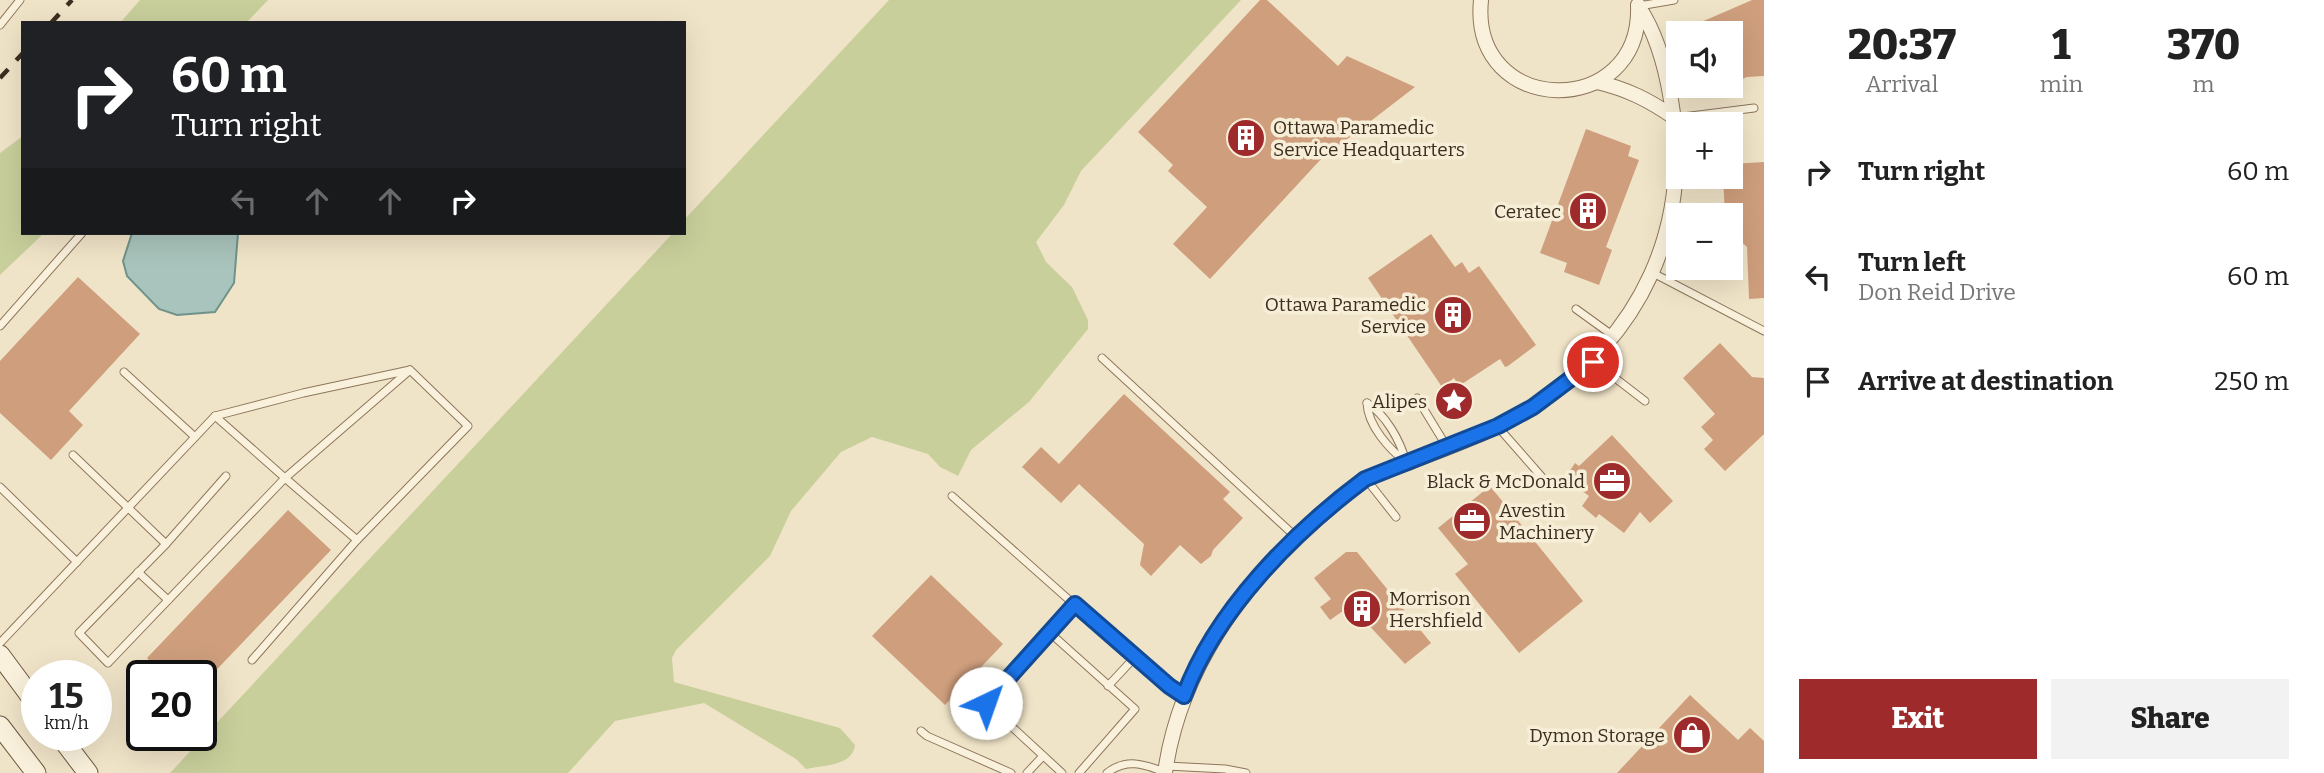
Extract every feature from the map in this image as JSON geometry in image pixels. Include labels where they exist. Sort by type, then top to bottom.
[{"type":"main road","points":[[0,655],[21,683]]},
{"type":"main road","points":[[0,726],[36,773]]},
{"type":"main road","points":[[71,751],[88,773]]},
{"type":"street","points":[[1481,0],[1479,15],[1483,36],[1494,58],[1511,76],[1534,88],[1560,92],[1597,82],[1617,67],[1631,46],[1638,22],[1637,3]]},
{"type":"street","points":[[1637,3],[1656,46],[1669,85],[1674,112]]},
{"type":"street","points":[[1597,82],[1620,87],[1646,98],[1666,112]]},
{"type":"street","points":[[1165,770],[1175,720],[1214,636],[1269,566],[1296,537],[1365,479],[1498,426],[1533,407],[1593,362],[1631,312],[1653,273],[1667,239],[1675,189]]},
{"type":"lane","points":[[0,25],[20,0]]},
{"type":"lane","points":[[1637,3],[1674,0]]},
{"type":"lane","points":[[1722,112],[1754,108]]},
{"type":"lane","points":[[0,326],[80,235]]},
{"type":"lane","points":[[1653,273],[1764,331]]},
{"type":"lane","points":[[1576,309],[1613,335]]},
{"type":"lane","points":[[1102,358],[1296,537]]},
{"type":"lane","points":[[1593,362],[1645,401]]},
{"type":"lane","points":[[0,643],[215,416],[303,393],[410,370]]},
{"type":"lane","points":[[226,476],[166,544],[79,633],[108,663],[285,478],[410,370]]},
{"type":"lane","points":[[251,660],[357,540],[468,426],[410,370]]},
{"type":"lane","points":[[124,372],[195,438]]},
{"type":"lane","points":[[1417,398],[1447,447]]},
{"type":"lane","points":[[1367,403],[1378,410],[1403,448],[1407,463],[1393,452],[1368,416],[1367,403]]},
{"type":"lane","points":[[215,416],[357,540]]},
{"type":"lane","points":[[1498,426],[1548,484]]},
{"type":"lane","points":[[73,455],[127,510],[166,544]]},
{"type":"lane","points":[[1365,479],[1396,517]]},
{"type":"lane","points":[[0,487],[77,562]]},
{"type":"lane","points":[[952,496],[1135,657],[1184,696]]},
{"type":"lane","points":[[138,572],[168,600]]},
{"type":"lane","points":[[1062,773],[986,703],[1075,604]]},
{"type":"lane","points":[[1049,632],[1135,709],[1079,773]]},
{"type":"lane","points":[[1108,686],[1135,657]]},
{"type":"lane","points":[[921,731],[1011,773]]},
{"type":"lane","points":[[1027,773],[1042,757]]},
{"type":"lane","points":[[1107,773],[1115,766],[1132,762],[1165,770],[1226,769],[1246,773]]},
{"type":"green space","points":[[140,0],[268,0],[248,21],[122,21]]},
{"type":"green space","points":[[889,0],[1241,0],[1081,171],[1064,205],[1036,242],[1046,262],[1072,287],[1088,320],[1088,329],[1029,402],[971,450],[958,476],[940,467],[928,454],[872,437],[841,452],[791,511],[770,556],[676,650],[672,658],[674,682],[840,728],[855,745],[849,757],[836,763],[806,769],[796,759],[704,703],[615,721],[568,773],[170,773],[190,751],[217,751],[217,723],[671,235],[686,235],[686,218]]},
{"type":"green space","points":[[21,137],[21,235],[42,235],[0,275],[0,153]]},
{"type":"water","points":[[131,235],[238,235],[234,283],[215,312],[177,315],[159,309],[127,276],[123,261]]},
{"type":"building","name":"Ottawa Paramedic Service Headquarters","points":[[1260,0],[1267,0],[1338,66],[1347,56],[1415,87],[1337,147],[1334,145],[1210,279],[1173,244],[1207,207],[1168,171],[1173,165],[1138,132]]},
{"type":"building","points":[[1752,0],[1764,0],[1764,76],[1743,79],[1743,21],[1704,21]]},
{"type":"building","name":"Ceratec","points":[[1586,129],[1631,146],[1628,156],[1639,160],[1606,247],[1612,250],[1599,285],[1564,272],[1567,263],[1540,253]]},
{"type":"building","points":[[1764,162],[1764,298],[1749,299],[1747,247],[1743,243],[1743,203],[1724,203],[1724,189],[1743,189],[1743,163]]},
{"type":"building","name":"Ottawa Paramedic Service","points":[[1431,234],[1455,267],[1462,262],[1469,273],[1479,266],[1536,345],[1508,366],[1505,367],[1500,359],[1459,386],[1454,378],[1442,387],[1368,278]]},
{"type":"building","points":[[78,277],[140,334],[69,411],[83,425],[51,460],[0,413],[0,361]]},
{"type":"building","points":[[1720,343],[1752,377],[1764,378],[1764,434],[1725,471],[1704,449],[1713,440],[1701,427],[1715,414],[1683,378]]},
{"type":"building","points":[[1124,394],[1230,492],[1223,499],[1243,518],[1201,564],[1180,545],[1151,576],[1140,565],[1144,544],[1079,484],[1061,503],[1022,467],[1041,447],[1059,464]]},
{"type":"building","name":"Black & McDonald","points":[[1612,435],[1673,501],[1650,523],[1640,512],[1624,533],[1599,514],[1596,518],[1582,506],[1589,496],[1565,478],[1575,463],[1579,466]]},
{"type":"building","points":[[1490,486],[1583,601],[1519,653],[1455,574],[1468,564],[1438,528]]},
{"type":"building","points":[[288,510],[331,550],[217,669],[217,660],[147,658]]},
{"type":"building","name":"Morrison Hershfield","points":[[1346,552],[1357,552],[1431,643],[1405,664],[1362,618],[1354,625],[1343,611],[1330,620],[1320,607],[1331,599],[1314,578]]},
{"type":"building","points":[[931,575],[1003,644],[945,705],[872,636]]},
{"type":"building","name":"Dymon Storage","points":[[1690,695],[1738,740],[1750,728],[1764,741],[1764,773],[1617,773]]},
{"type":"railway","points":[[53,21],[72,0]]},
{"type":"railway","points":[[0,78],[21,55]]},
{"type":"place","name":"Ottawa Paramedic Service Headquarters","points":[[1246,138]]},
{"type":"place","name":"Ceratec","points":[[1588,211]]},
{"type":"place","name":"Ottawa Paramedic Service","points":[[1453,315]]},
{"type":"place","name":"Alipes","points":[[1454,401]]},
{"type":"place","name":"Black & McDonald","points":[[1612,481]]},
{"type":"place","name":"Avestin Machinery","points":[[1472,521]]},
{"type":"place","name":"Morrison Hershfield","points":[[1362,609]]},
{"type":"place","name":"Dymon Storage","points":[[1692,735]]},
{"type":"route","points":[[986,703],[1075,604],[1103,631],[1184,696],[1214,636],[1269,566],[1296,537],[1353,488],[1365,479],[1498,426],[1533,407],[1593,362]]}]
